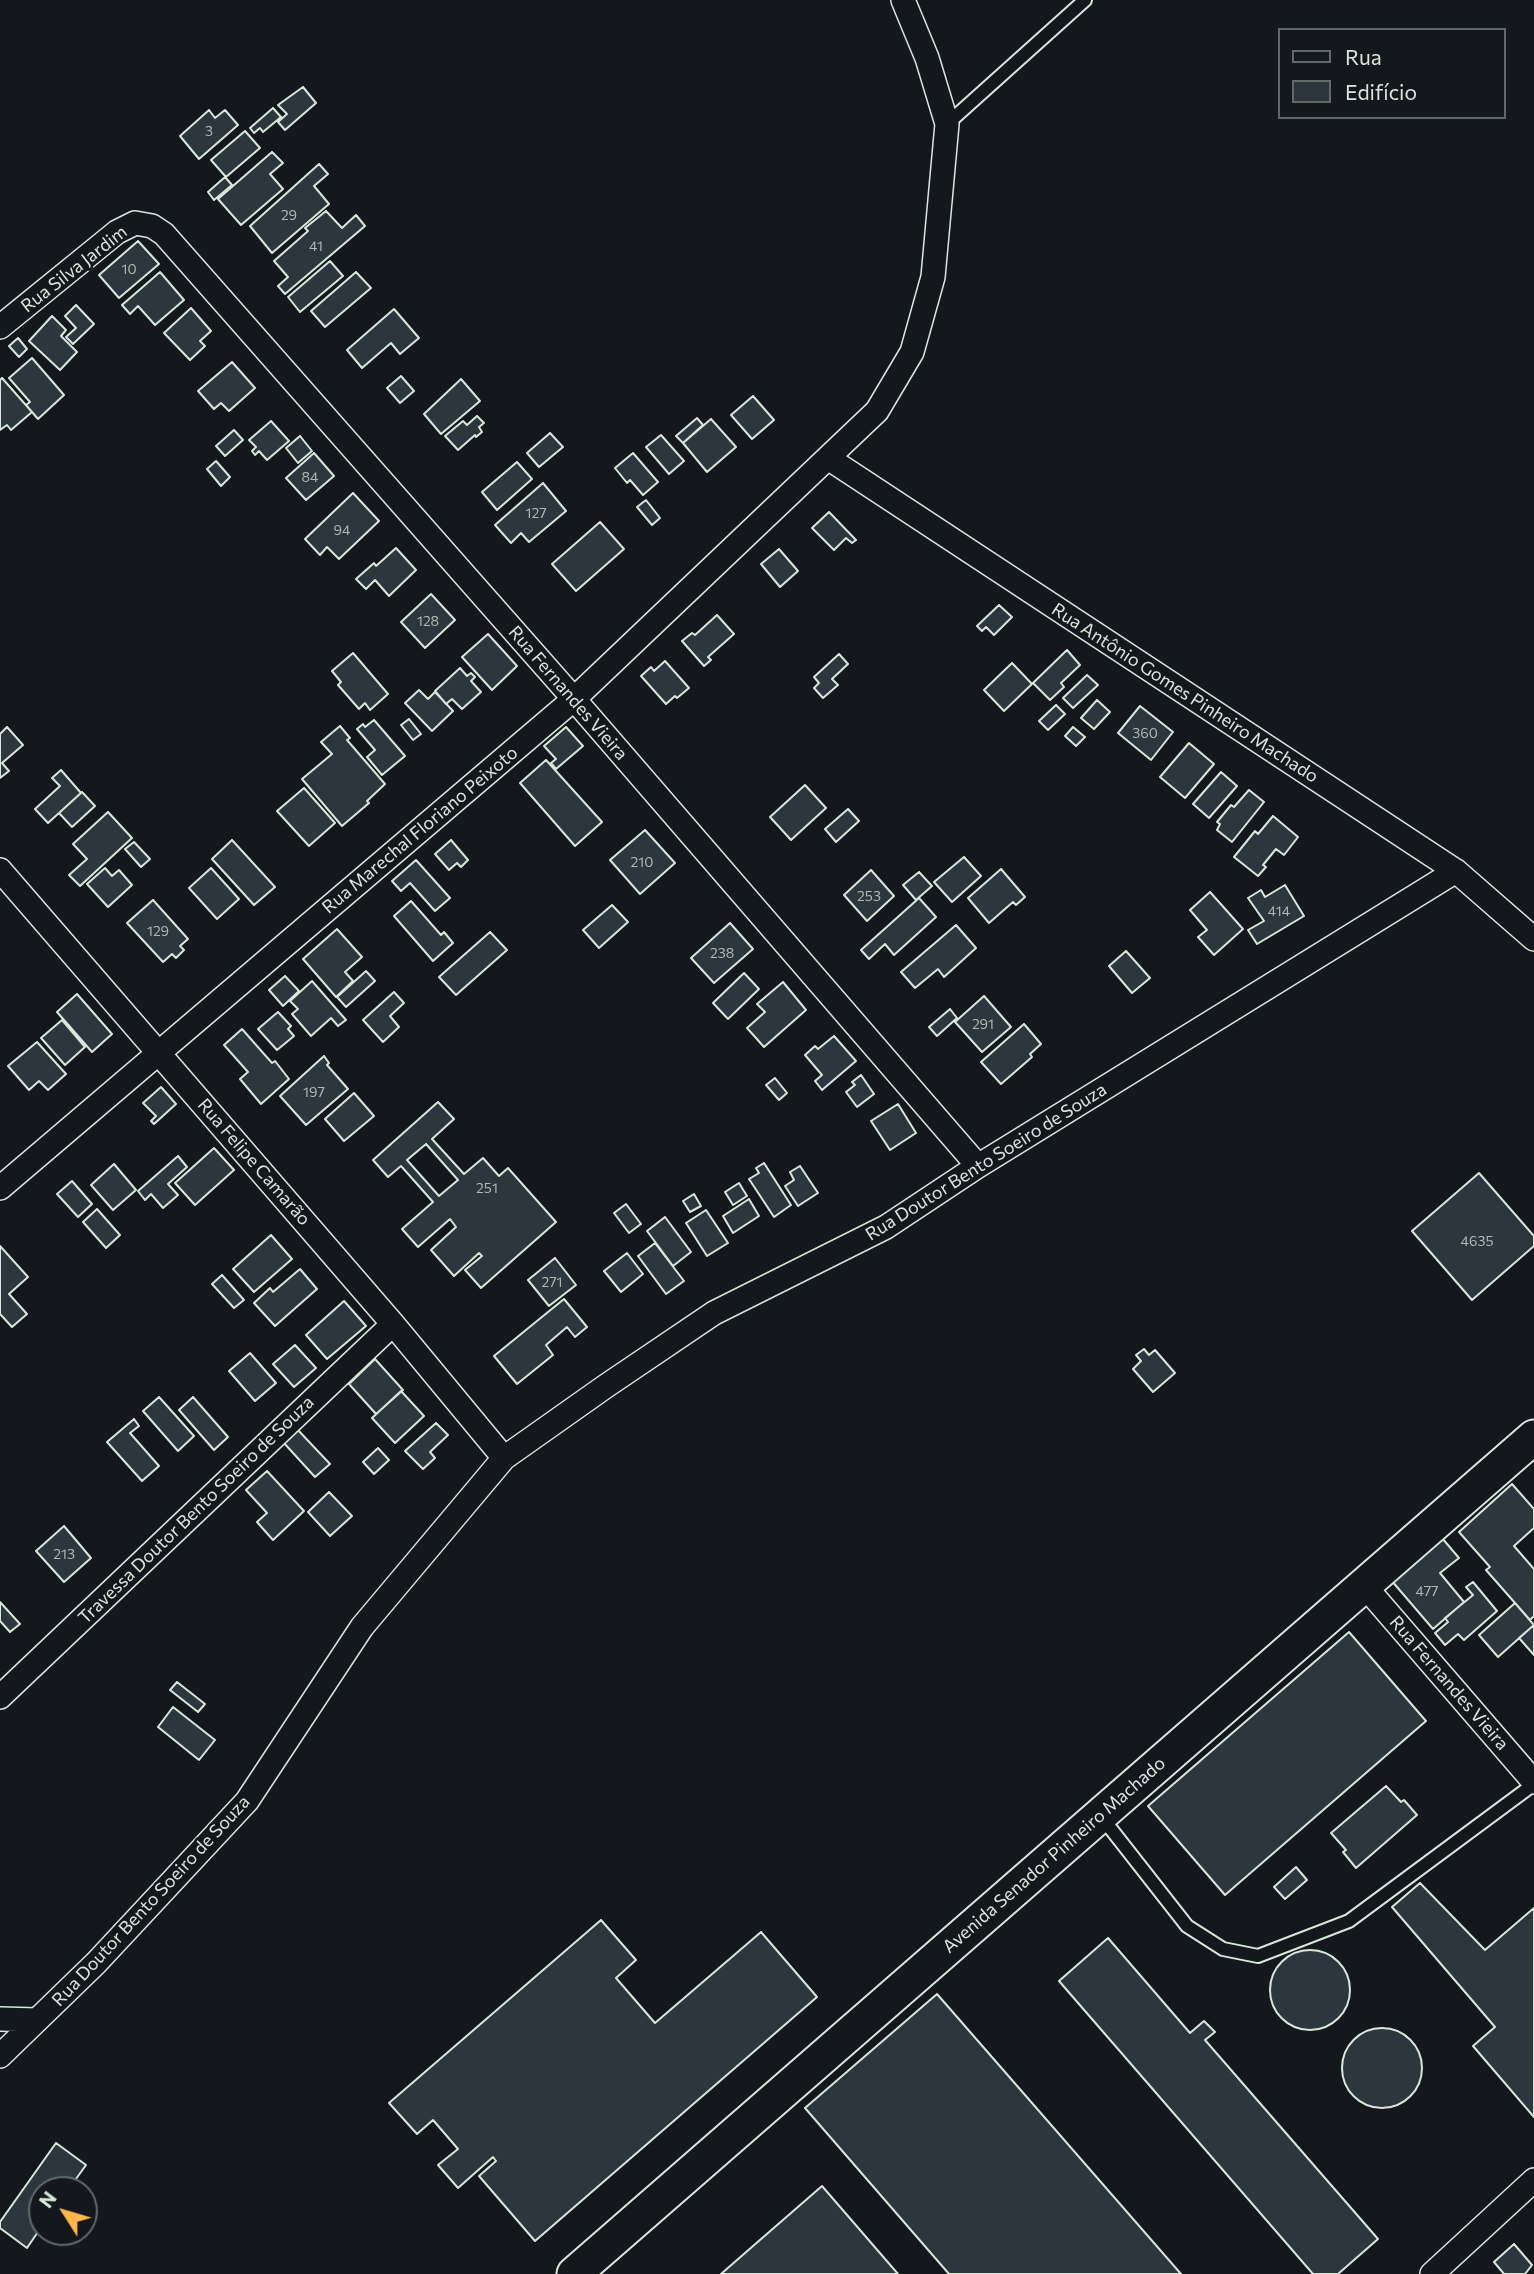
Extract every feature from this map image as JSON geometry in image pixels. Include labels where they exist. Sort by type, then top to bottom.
[{"type":"main road","name":"Avenida Senador Pinheiro Machado","points":[[574,2274],[1534,1437]]},
{"type":"street","points":[[903,0],[927,58],[947,124]]},
{"type":"street","name":"Rua Marechal Floriano Peixoto","points":[[0,1188],[574,699],[877,411],[912,352],[933,277],[947,124]]},
{"type":"street","name":"Rua Silva Jardim","points":[[0,327],[117,232],[135,223],[152,226]]},
{"type":"street","name":"Rua Fernandes Vieira","points":[[152,226],[164,234],[574,699],[978,1166]]},
{"type":"street","name":"Rua Antônio Gomes Pinheiro Machado","points":[[828,458],[1456,872],[1534,939]]},
{"type":"street","name":"Rua Felipe Camarão","points":[[0,870],[393,1324],[504,1458]]},
{"type":"street","name":"Rua Doutor Bento Soeiro de Souza","points":[[0,2056],[96,1964],[247,1801],[362,1627],[504,1458],[714,1313],[886,1227],[978,1166],[1456,872]]},
{"type":"street","name":"Travessa Doutor Bento Soeiro de Souza","points":[[0,1697],[393,1324]]},
{"type":"street","name":"Rua Fernandes Vieira","points":[[1363,1584],[1534,1783]]},
{"type":"street","points":[[0,2019],[37,2020]]},
{"type":"street","points":[[1432,2274],[1534,2180]]},
{"type":"lane","points":[[947,124],[1085,0]]},
{"type":"lane","points":[[1099,1815],[1187,1926],[1223,1950],[1258,1956],[1349,1921],[1534,1783]]},
{"type":"building","points":[[303,87],[316,103],[285,130],[278,122],[287,114],[278,105]]},
{"type":"building","points":[[273,108],[281,117],[263,132],[260,128],[254,133],[250,128]]},
{"type":"building","points":[[209,110],[215,118],[225,110],[238,125],[199,159],[180,136]]},
{"type":"building","points":[[245,131],[260,148],[226,177],[211,160]]},
{"type":"building","points":[[272,152],[283,163],[270,174],[283,189],[241,225],[218,199]]},
{"type":"building","points":[[319,164],[328,174],[314,186],[329,204],[272,253],[250,226]]},
{"type":"building","points":[[225,177],[232,185],[214,200],[208,192]]},
{"type":"building","points":[[326,211],[342,228],[356,215],[365,226],[285,294],[278,286],[288,277],[274,261],[308,231],[305,228]]},
{"type":"building","points":[[138,241],[159,264],[119,298],[99,275]]},
{"type":"building","points":[[330,261],[343,276],[300,312],[288,297]]},
{"type":"building","points":[[160,272],[184,300],[155,325],[138,306],[130,314],[122,305]]},
{"type":"building","points":[[356,272],[371,288],[325,327],[311,311]]},
{"type":"building","points":[[76,305],[94,324],[73,344],[66,337],[76,328],[65,316]]},
{"type":"building","points":[[191,308],[211,331],[200,341],[205,346],[190,360],[164,333]]},
{"type":"building","points":[[394,309],[419,338],[400,354],[391,343],[362,368],[347,350]]},
{"type":"building","points":[[52,316],[66,330],[61,336],[77,352],[60,370],[29,341]]},
{"type":"building","points":[[18,338],[27,349],[19,357],[9,346]]},
{"type":"building","points":[[32,358],[64,395],[38,419],[26,405],[30,402],[9,378]]},
{"type":"building","points":[[232,362],[255,388],[229,411],[221,403],[214,409],[198,391]]},
{"type":"building","points":[[401,376],[414,391],[400,403],[387,388]]},
{"type":"building","points":[[2,378],[32,412],[11,430],[7,425],[0,430]]},
{"type":"building","points":[[461,379],[480,401],[441,434],[424,414]]},
{"type":"building","points":[[753,396],[774,420],[752,439],[731,415]]},
{"type":"building","points":[[477,416],[484,423],[479,427],[482,432],[458,450],[445,436],[463,421],[467,425]]},
{"type":"building","points":[[697,418],[703,425],[683,443],[676,436]]},
{"type":"building","points":[[711,419],[736,447],[707,472],[683,443]]},
{"type":"building","points":[[271,421],[289,441],[267,460],[259,451],[255,455],[252,451],[256,447],[249,440]]},
{"type":"building","points":[[234,430],[243,440],[225,456],[216,446]]},
{"type":"building","points":[[550,433],[563,447],[539,467],[527,453]]},
{"type":"building","points":[[661,435],[684,461],[669,474],[646,447]]},
{"type":"building","points":[[300,436],[312,451],[298,463],[286,448]]},
{"type":"building","points":[[314,453],[334,476],[306,500],[286,478]]},
{"type":"building","points":[[633,453],[658,482],[643,495],[630,480],[627,483],[615,468]]},
{"type":"building","points":[[216,461],[230,477],[221,486],[207,469]]},
{"type":"building","points":[[517,462],[532,479],[497,510],[482,492]]},
{"type":"building","points":[[543,483],[566,511],[529,542],[521,533],[511,543],[495,525]]},
{"type":"building","points":[[353,493],[379,521],[339,559],[327,547],[320,555],[305,539]]},
{"type":"building","points":[[646,500],[660,518],[652,525],[637,507]]},
{"type":"building","points":[[829,512],[856,540],[852,543],[846,538],[834,550],[812,528]]},
{"type":"building","points":[[600,522],[624,549],[576,591],[552,564]]},
{"type":"building","points":[[396,548],[416,570],[389,596],[375,580],[366,589],[356,579]]},
{"type":"building","points":[[779,549],[798,571],[780,587],[761,564]]},
{"type":"building","points":[[431,594],[455,620],[425,648],[401,622]]},
{"type":"building","points":[[999,605],[1012,617],[994,635],[986,627],[982,631],[977,626]]},
{"type":"building","points":[[717,615],[734,634],[708,657],[711,660],[704,666],[682,641],[692,633],[695,635]]},
{"type":"building","points":[[488,634],[517,666],[492,690],[462,657]]},
{"type":"building","points":[[1067,650],[1080,665],[1061,683],[1064,687],[1050,700],[1033,683]]},
{"type":"building","points":[[353,653],[388,694],[370,710],[365,703],[359,709],[338,685],[341,682],[332,671]]},
{"type":"building","points":[[839,654],[848,664],[832,679],[838,685],[823,698],[814,688],[819,683],[814,677]]},
{"type":"building","points":[[665,661],[689,688],[666,704],[641,676],[651,667],[654,671]]},
{"type":"building","points":[[1012,663],[1032,684],[1004,711],[984,690]]},
{"type":"building","points":[[460,668],[467,676],[471,673],[475,677],[471,681],[481,692],[462,709],[452,699],[446,704],[435,691]]},
{"type":"building","points":[[1087,675],[1098,685],[1073,708],[1063,698]]},
{"type":"building","points":[[419,690],[428,699],[435,692],[453,711],[432,731],[405,703]]},
{"type":"building","points":[[1097,700],[1110,712],[1094,729],[1081,718]]},
{"type":"building","points":[[1056,705],[1065,714],[1048,730],[1039,721]]},
{"type":"building","points":[[1140,706],[1173,732],[1151,760],[1118,733]]},
{"type":"building","points":[[409,719],[421,734],[413,740],[401,725]]},
{"type":"building","points":[[374,720],[405,756],[382,775],[367,757],[375,750],[357,729]]},
{"type":"building","points":[[340,726],[350,738],[347,740],[385,784],[367,801],[369,803],[342,826],[302,779],[332,754],[321,742]]},
{"type":"building","points":[[7,727],[23,745],[2,763],[9,771],[0,778],[0,734]]},
{"type":"building","points":[[566,727],[583,746],[556,769],[551,763],[556,759],[544,746]]},
{"type":"building","points":[[1073,727],[1085,737],[1076,746],[1065,736]]},
{"type":"building","points":[[1189,743],[1214,764],[1185,798],[1160,777]]},
{"type":"building","points":[[546,760],[602,822],[575,846],[520,783]]},
{"type":"building","points":[[61,770],[81,793],[48,823],[35,809],[60,786],[52,778]]},
{"type":"building","points":[[1221,772],[1237,786],[1209,818],[1193,804]]},
{"type":"building","points":[[805,785],[826,808],[791,840],[770,817]]},
{"type":"building","points":[[304,788],[335,823],[309,846],[277,811]]},
{"type":"building","points":[[1249,790],[1264,802],[1232,842],[1217,830],[1220,824],[1217,822],[1231,805],[1234,807]]},
{"type":"building","points":[[82,792],[95,806],[72,827],[59,813]]},
{"type":"building","points":[[848,809],[859,821],[836,842],[825,829]]},
{"type":"building","points":[[108,812],[132,838],[80,886],[69,875],[87,859],[73,844]]},
{"type":"building","points":[[1273,816],[1298,837],[1284,855],[1276,849],[1258,876],[1234,857],[1255,831],[1258,834]]},
{"type":"building","points":[[645,830],[675,863],[640,894],[610,860]]},
{"type":"building","points":[[232,840],[275,887],[254,905],[212,859]]},
{"type":"building","points":[[451,840],[468,860],[461,867],[457,863],[449,870],[435,854]]},
{"type":"building","points":[[134,842],[150,859],[141,867],[125,849]]},
{"type":"building","points":[[964,857],[981,876],[952,902],[934,882]]},
{"type":"building","points":[[416,860],[450,898],[435,911],[410,883],[401,891],[392,881]]},
{"type":"building","points":[[105,868],[112,876],[119,870],[132,885],[108,907],[87,884]]},
{"type":"building","points":[[211,868],[239,899],[217,919],[189,888]]},
{"type":"building","points":[[1001,869],[1025,897],[1016,905],[1013,902],[989,923],[968,898]]},
{"type":"building","points":[[871,870],[894,896],[867,921],[844,895]]},
{"type":"building","points":[[919,872],[932,886],[916,900],[903,885]]},
{"type":"building","points":[[1285,885],[1304,916],[1257,944],[1248,930],[1264,921],[1248,898],[1261,890],[1265,897]]},
{"type":"building","points":[[1210,892],[1243,929],[1214,955],[1198,937],[1207,930],[1190,910]]},
{"type":"building","points":[[919,898],[936,917],[894,955],[885,944],[869,959],[861,950]]},
{"type":"building","points":[[153,900],[188,939],[180,946],[184,950],[176,958],[172,954],[163,962],[127,923]]},
{"type":"building","points":[[411,901],[441,935],[444,932],[453,943],[433,961],[394,916]]},
{"type":"building","points":[[612,905],[628,922],[599,948],[583,930]]},
{"type":"building","points":[[730,923],[753,949],[714,983],[691,958]]},
{"type":"building","points":[[956,925],[976,948],[944,977],[938,969],[915,988],[901,972]]},
{"type":"building","points":[[337,929],[362,957],[345,972],[353,981],[336,997],[303,959]]},
{"type":"building","points":[[490,932],[507,950],[456,995],[439,977]]},
{"type":"building","points":[[1126,951],[1150,978],[1132,993],[1109,966]]},
{"type":"building","points":[[366,971],[375,981],[346,1007],[337,997]]},
{"type":"building","points":[[744,973],[759,989],[728,1019],[713,1003]]},
{"type":"building","points":[[285,976],[299,991],[283,1006],[269,990]]},
{"type":"building","points":[[312,981],[346,1020],[338,1026],[331,1018],[311,1036],[292,1014],[298,1009],[290,1001]]},
{"type":"building","points":[[783,982],[806,1010],[764,1047],[747,1028],[765,1012],[757,1004]]},
{"type":"building","points":[[394,992],[404,1003],[390,1016],[399,1027],[383,1042],[363,1020]]},
{"type":"building","points":[[77,994],[112,1034],[92,1052],[57,1012]]},
{"type":"building","points":[[984,996],[1011,1027],[982,1052],[955,1022]]},
{"type":"building","points":[[950,1009],[957,1018],[937,1036],[929,1027]]},
{"type":"building","points":[[278,1012],[291,1026],[288,1029],[294,1036],[277,1050],[258,1029]]},
{"type":"building","points":[[62,1020],[85,1047],[65,1065],[41,1038]]},
{"type":"building","points":[[1024,1024],[1041,1044],[1030,1054],[1032,1057],[1001,1084],[981,1062]]},
{"type":"building","points":[[242,1029],[272,1063],[275,1061],[289,1079],[261,1104],[240,1079],[248,1072],[224,1045]]},
{"type":"building","points":[[834,1036],[856,1061],[822,1090],[815,1081],[822,1075],[805,1055],[815,1046],[818,1049]]},
{"type":"building","points":[[37,1042],[66,1074],[48,1090],[39,1081],[29,1090],[8,1066]]},
{"type":"building","points":[[324,1056],[329,1063],[327,1065],[348,1089],[306,1125],[280,1096]]},
{"type":"building","points":[[861,1075],[874,1094],[857,1107],[846,1092],[855,1085],[852,1082]]},
{"type":"building","points":[[775,1078],[787,1093],[779,1100],[766,1085]]},
{"type":"building","points":[[161,1087],[176,1104],[154,1124],[151,1121],[156,1116],[143,1103]]},
{"type":"building","points":[[354,1093],[374,1116],[344,1141],[325,1119]]},
{"type":"building","points":[[438,1102],[454,1119],[432,1139],[464,1174],[483,1158],[499,1176],[508,1168],[556,1222],[481,1288],[465,1270],[482,1256],[479,1253],[454,1276],[431,1250],[456,1227],[450,1219],[418,1247],[402,1229],[433,1202],[401,1166],[388,1177],[373,1160]],"holes":[[[426,1144],[458,1180],[439,1196],[407,1160]]]},
{"type":"building","points":[[898,1104],[916,1133],[890,1150],[871,1121]]},
{"type":"building","points":[[214,1148],[234,1170],[195,1205],[175,1183]]},
{"type":"building","points":[[178,1156],[187,1167],[168,1184],[178,1195],[163,1208],[151,1194],[145,1200],[138,1191]]},
{"type":"building","points":[[764,1163],[791,1205],[774,1217],[749,1179],[759,1173],[756,1168]]},
{"type":"building","points":[[114,1164],[136,1190],[113,1210],[91,1185]]},
{"type":"building","points":[[800,1166],[818,1193],[798,1206],[785,1186],[794,1180],[790,1172]]},
{"type":"building","points":[[1479,1173],[1534,1236],[1534,1246],[1472,1300],[1412,1231]]},
{"type":"building","points":[[72,1181],[92,1204],[78,1217],[57,1194]]},
{"type":"building","points":[[739,1183],[747,1196],[733,1205],[725,1192]]},
{"type":"building","points":[[694,1194],[701,1206],[690,1212],[683,1201]]},
{"type":"building","points":[[749,1199],[759,1216],[733,1233],[723,1216]]},
{"type":"building","points":[[626,1204],[641,1224],[629,1233],[614,1213]]},
{"type":"building","points":[[97,1209],[120,1235],[106,1248],[83,1222]]},
{"type":"building","points":[[706,1210],[728,1243],[707,1256],[686,1223]]},
{"type":"building","points":[[665,1217],[691,1252],[673,1266],[647,1231]]},
{"type":"building","points":[[271,1235],[292,1259],[254,1292],[233,1269]]},
{"type":"building","points":[[655,1243],[684,1281],[666,1294],[638,1256]]},
{"type":"building","points":[[0,1246],[28,1277],[9,1294],[27,1314],[12,1327],[0,1314]]},
{"type":"building","points":[[627,1253],[643,1274],[621,1292],[604,1271]]},
{"type":"building","points":[[555,1258],[576,1285],[549,1306],[528,1280]]},
{"type":"building","points":[[300,1269],[317,1289],[275,1326],[254,1303],[270,1288],[273,1292]]},
{"type":"building","points":[[222,1275],[244,1300],[234,1308],[212,1284]]},
{"type":"building","points":[[564,1299],[587,1327],[575,1337],[567,1327],[546,1345],[553,1355],[517,1384],[494,1356]]},
{"type":"building","points":[[344,1301],[366,1326],[327,1359],[306,1335]]},
{"type":"building","points":[[295,1345],[316,1368],[294,1387],[273,1364]]},
{"type":"building","points":[[1144,1349],[1149,1355],[1155,1350],[1175,1373],[1153,1392],[1133,1369],[1141,1361],[1136,1355]]},
{"type":"building","points":[[250,1353],[276,1383],[255,1401],[229,1371]]},
{"type":"building","points":[[375,1359],[403,1390],[376,1414],[349,1384]]},
{"type":"building","points":[[401,1391],[424,1416],[395,1443],[372,1418]]},
{"type":"building","points":[[159,1397],[194,1436],[178,1451],[143,1411]]},
{"type":"building","points":[[193,1397],[228,1437],[214,1450],[179,1410]]},
{"type":"building","points":[[134,1419],[139,1426],[130,1433],[159,1466],[142,1481],[107,1442]]},
{"type":"building","points":[[436,1423],[448,1435],[430,1452],[435,1458],[423,1469],[405,1451]]},
{"type":"building","points":[[297,1429],[330,1464],[315,1477],[283,1442]]},
{"type":"building","points":[[378,1448],[389,1460],[374,1474],[363,1462]]},
{"type":"building","points":[[267,1471],[304,1511],[273,1540],[257,1522],[267,1513],[246,1490]]},
{"type":"building","points":[[1512,1484],[1534,1509],[1534,1528],[1514,1546],[1534,1569],[1534,1616],[1530,1620],[1486,1570],[1490,1567],[1459,1532]]},
{"type":"building","points":[[329,1492],[352,1516],[330,1536],[308,1512]]},
{"type":"building","points":[[64,1526],[91,1558],[64,1582],[36,1551]]},
{"type":"building","points":[[1442,1538],[1459,1558],[1440,1573],[1464,1602],[1433,1629],[1391,1580]]},
{"type":"building","points":[[1473,1582],[1497,1611],[1464,1640],[1458,1634],[1445,1645],[1435,1633],[1448,1622],[1445,1618],[1473,1595],[1466,1587]]},
{"type":"building","points":[[0,1602],[20,1624],[10,1632],[0,1621]]},
{"type":"building","points":[[1515,1603],[1534,1625],[1498,1657],[1479,1635]]},
{"type":"building","points":[[1534,1625],[1534,1655],[1519,1638]]},
{"type":"building","points":[[1349,1632],[1426,1721],[1225,1895],[1148,1806]]},
{"type":"building","points":[[177,1682],[205,1704],[198,1712],[170,1690]]},
{"type":"building","points":[[173,1707],[215,1740],[199,1760],[158,1727]]},
{"type":"building","points":[[1386,1786],[1417,1815],[1356,1868],[1343,1852],[1346,1850],[1331,1833]]},
{"type":"building","points":[[1296,1867],[1307,1880],[1285,1899],[1274,1887]]},
{"type":"building","points":[[1420,1883],[1485,1950],[1534,1908],[1534,2117],[1473,2046],[1495,2027],[1392,1907]]},
{"type":"building","points":[[601,1920],[636,1960],[616,1978],[655,2023],[761,1932],[817,1997],[535,2241],[479,2176],[496,2161],[493,2157],[458,2188],[438,2165],[458,2149],[433,2120],[417,2134],[389,2103]]},
{"type":"building","points":[[1108,1938],[1190,2033],[1204,2021],[1215,2032],[1205,2040],[1378,2239],[1338,2274],[1313,2274],[1059,1981]]},
{"type":"building","points":[[1302,1950],[1318,1950],[1339,1961],[1350,1982],[1350,1998],[1339,2019],[1318,2030],[1302,2030],[1288,2024],[1276,2012],[1270,1998],[1270,1982],[1276,1968],[1288,1956]]},
{"type":"building","points":[[937,1994],[1181,2274],[949,2274],[805,2108]]},
{"type":"building","points":[[1374,2028],[1390,2028],[1411,2039],[1422,2060],[1422,2076],[1411,2097],[1390,2108],[1374,2108],[1360,2102],[1348,2090],[1342,2076],[1342,2060],[1348,2046],[1360,2034]]},
{"type":"building","points":[[56,2143],[86,2165],[78,2176],[33,2176]]},
{"type":"building","points":[[28,2182],[27,2248],[0,2228],[0,2222]]},
{"type":"building","points":[[822,2186],[898,2274],[721,2274],[745,2253]]},
{"type":"building","points":[[1514,2244],[1532,2265],[1525,2274],[1504,2274],[1494,2262]]}]
